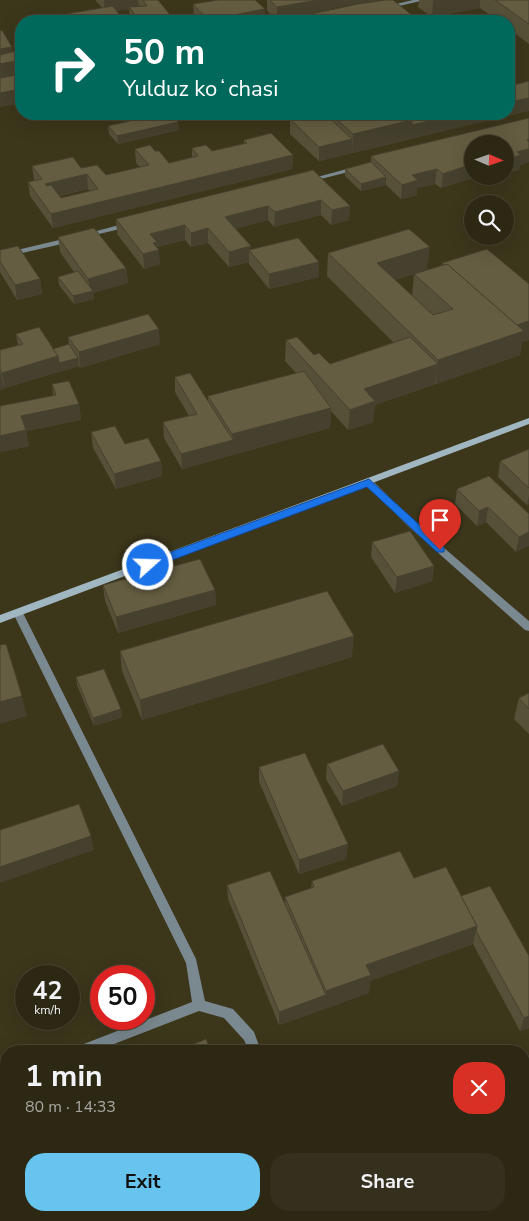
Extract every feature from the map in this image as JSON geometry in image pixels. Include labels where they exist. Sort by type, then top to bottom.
[{"type":"main road","points":[[0,619],[529,421]]},
{"type":"street","points":[[375,10],[422,0]]},
{"type":"street","points":[[298,183],[366,166]]},
{"type":"street","points":[[0,256],[135,223]]},
{"type":"street","points":[[369,482],[411,524],[529,627]]},
{"type":"street","points":[[18,613],[192,963],[199,1005]]},
{"type":"street","points":[[96,1045],[199,1005],[228,1013],[249,1036],[253,1045]]},
{"type":"building","points":[[143,0],[158,0],[170,15],[135,15],[129,7],[147,6]]},
{"type":"building","points":[[218,0],[255,0],[265,9],[234,15],[203,15],[193,4]]},
{"type":"building","points":[[270,0],[318,0],[277,7]]},
{"type":"building","points":[[393,0],[412,15],[306,15],[358,4]]},
{"type":"building","points":[[495,0],[529,0],[529,24]]},
{"type":"building","points":[[113,6],[120,15],[60,15]]},
{"type":"building","points":[[2,30],[12,47],[0,49],[0,31]]},
{"type":"building","points":[[15,51],[15,61],[0,64],[0,55]]},
{"type":"building","points":[[15,75],[15,90],[0,93],[0,78]]},
{"type":"building","points":[[529,81],[529,98],[515,101],[515,85]]},
{"type":"building","points":[[529,118],[529,139],[527,140],[529,142],[529,149],[517,152],[521,155],[514,157],[514,135],[464,135],[464,167],[443,174],[437,169],[412,175],[418,180],[402,185],[371,156]]},
{"type":"building","points":[[134,120],[176,120],[178,122],[117,136],[108,126]]},
{"type":"building","points":[[291,120],[331,120],[352,139],[319,147]]},
{"type":"building","points":[[338,120],[412,120],[353,134]]},
{"type":"building","points":[[412,120],[434,120],[412,125]]},
{"type":"building","points":[[271,133],[293,155],[51,214],[28,182],[42,179],[32,166],[73,157],[81,168],[97,165],[106,175],[149,165],[135,149],[150,145],[155,151],[159,151],[169,163],[198,156],[192,148],[206,145],[212,151],[247,143],[244,140]],"holes":[[[87,174],[98,189],[61,198],[51,185],[47,186],[45,184]]]},
{"type":"building","points":[[371,162],[386,177],[361,184],[345,169]]},
{"type":"building","points":[[313,170],[350,206],[332,210],[321,200],[275,212],[268,206],[225,217],[251,246],[229,252],[208,228],[191,233],[185,225],[150,234],[157,242],[153,243],[159,250],[143,254],[116,219]]},
{"type":"building","points":[[94,228],[126,268],[88,279],[58,237]]},
{"type":"building","points":[[409,229],[430,247],[377,263],[433,315],[453,309],[414,274],[447,264],[524,331],[438,360],[328,253]]},
{"type":"building","points":[[298,238],[319,262],[269,274],[249,250]]},
{"type":"building","points":[[18,246],[40,279],[15,285],[0,261],[0,250]]},
{"type":"building","points":[[487,249],[529,284],[529,321],[517,325],[447,264],[444,265],[442,263]]},
{"type":"building","points":[[78,271],[93,291],[73,296],[58,277]]},
{"type":"building","points":[[148,314],[159,329],[79,352],[68,337]]},
{"type":"building","points":[[39,327],[58,356],[2,373],[0,370],[0,350],[23,344],[16,334]]},
{"type":"building","points":[[297,337],[314,355],[319,353],[330,364],[410,337],[438,364],[364,389],[375,401],[350,410],[286,340]]},
{"type":"building","points":[[69,344],[78,358],[59,363],[58,356],[53,349]]},
{"type":"building","points":[[304,371],[331,408],[232,434],[208,396]]},
{"type":"building","points":[[190,373],[233,440],[181,454],[163,422],[197,414],[175,377]]},
{"type":"building","points":[[69,381],[79,404],[21,416],[26,430],[0,436],[0,406],[56,395],[52,384]]},
{"type":"building","points":[[115,426],[125,444],[148,438],[161,461],[114,474],[91,432]]},
{"type":"building","points":[[529,449],[529,488],[500,461]]},
{"type":"building","points":[[489,476],[529,514],[529,532],[519,537],[488,507],[479,511],[457,489]]},
{"type":"building","points":[[410,531],[434,566],[397,577],[372,542]]},
{"type":"building","points":[[200,559],[215,590],[116,617],[103,585]]},
{"type":"building","points":[[327,591],[354,636],[140,700],[120,651]]},
{"type":"building","points":[[6,644],[22,696],[0,702],[0,645]]},
{"type":"building","points":[[104,669],[121,709],[93,718],[76,677]]},
{"type":"building","points":[[529,693],[529,709],[519,698]]},
{"type":"building","points":[[383,744],[399,771],[343,791],[327,764]]},
{"type":"building","points":[[305,753],[348,844],[299,860],[259,767]]},
{"type":"building","points":[[79,804],[91,836],[0,867],[0,830]]},
{"type":"building","points":[[400,851],[414,878],[446,867],[477,926],[366,965],[371,975],[326,991],[285,897],[314,887],[312,881]]},
{"type":"building","points":[[270,871],[326,995],[279,1012],[227,885]]},
{"type":"building","points":[[490,886],[529,956],[529,1016],[524,1018],[476,931],[477,926],[461,896]]},
{"type":"building","points":[[206,1039],[208,1045],[192,1045]]},
{"type":"route","points":[[148,565],[369,482],[440,550]]}]
